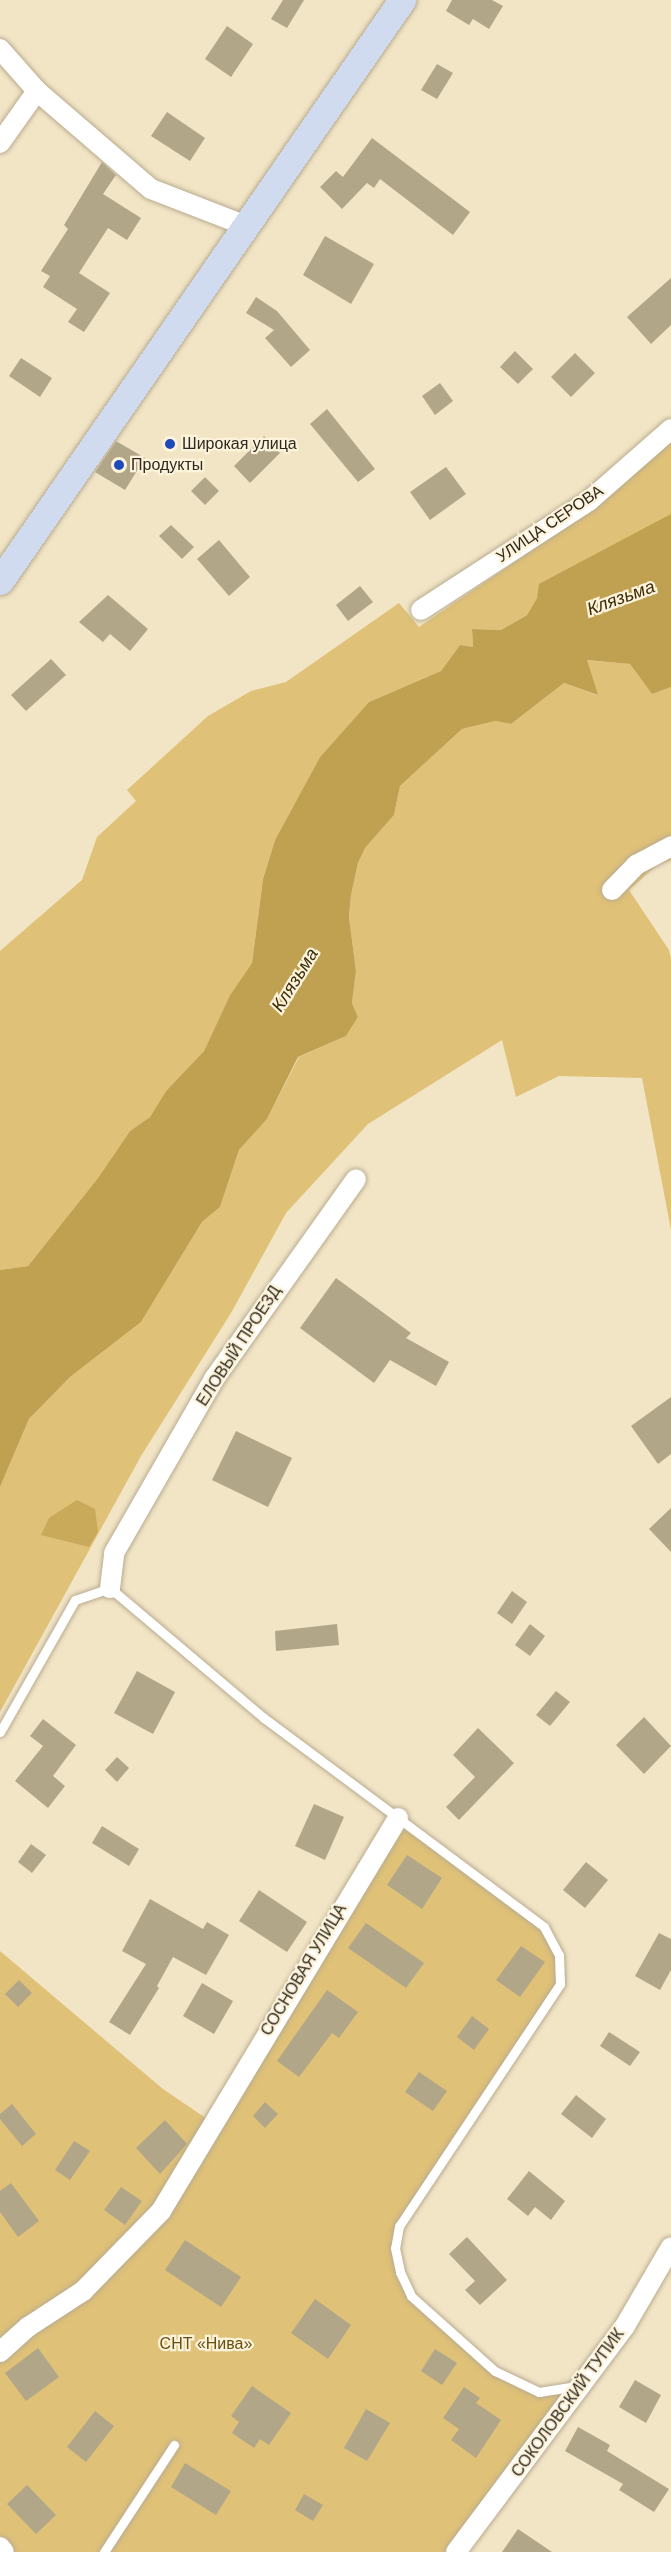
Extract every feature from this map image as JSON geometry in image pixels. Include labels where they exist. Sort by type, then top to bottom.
[{"type":"street","points":[[0,580],[243,225],[402,0]]},
{"type":"street","points":[[0,49],[38,91],[151,189],[243,225]]},
{"type":"street","points":[[0,143],[38,91]]},
{"type":"street","name":"УЛИЦА СЕРОВА","points":[[421,610],[589,501],[671,429]]},
{"type":"street","points":[[612,890],[636,865],[671,846]]},
{"type":"street","name":"ЕЛОВЫЙ ПРОЕЗД","points":[[110,1588],[114,1553],[214,1379],[356,1179]]},
{"type":"street","name":"СОСНОВАЯ УЛИЦА","points":[[0,2352],[28,2327],[83,2291],[111,2265],[161,2211],[398,1818]]},
{"type":"street","name":"СОКОЛОВСКИЙ ТУПИК","points":[[456,2552],[625,2326],[671,2247]]},
{"type":"street","points":[[0,2547],[4,2552]]},
{"type":"lane","points":[[0,1732],[75,1600],[110,1588],[264,1718],[544,1927],[559,1955],[560,1984],[399,2226],[395,2248],[400,2272],[411,2296],[495,2371],[539,2392],[582,2385]]},
{"type":"lane","points":[[108,2550],[174,2445]]},
{"type":"green space","points":[[671,442],[671,514],[537,598],[527,615],[501,630],[472,629],[473,647],[460,645],[441,671],[369,702],[320,757],[275,840],[263,879],[252,963],[230,995],[204,1051],[166,1091],[150,1117],[130,1131],[98,1178],[28,1266],[0,1270],[0,951],[82,880],[97,837],[136,801],[127,790],[208,716],[251,691],[286,682],[399,603],[419,627],[597,506]]},
{"type":"green space","points":[[586,660],[630,664],[652,694],[671,687],[671,860],[657,865],[629,890],[669,950],[671,959],[671,1230],[642,1078],[559,1076],[516,1097],[502,1040],[368,1124],[286,1213],[231,1313],[141,1456],[0,1712],[0,1487],[29,1419],[70,1377],[141,1322],[202,1222],[220,1207],[239,1150],[267,1119],[299,1057],[346,1036],[358,1017],[352,1003],[356,971],[349,917],[351,895],[358,863],[365,848],[394,815],[400,786],[462,729],[495,721],[511,724],[564,683],[597,695]]},
{"type":"green space","name":"СНТ «Нива»","points":[[398,1818],[544,1927],[559,1955],[560,1984],[399,2226],[395,2248],[411,2296],[495,2371],[539,2392],[582,2385],[456,2552],[0,2552],[0,1951],[163,2089],[213,2123]]},
{"type":"shaded area","points":[[77,1500],[95,1509],[98,1532],[89,1547],[41,1535],[49,1518]]},
{"type":"water","name":"Клязьма","points":[[671,514],[671,687],[652,694],[630,664],[587,660],[598,695],[564,683],[511,724],[495,721],[462,729],[400,786],[394,815],[365,848],[358,863],[351,895],[349,917],[356,971],[352,1003],[358,1017],[346,1036],[298,1057],[267,1119],[239,1150],[220,1207],[202,1222],[141,1322],[70,1377],[29,1419],[0,1487],[0,1270],[28,1266],[98,1178],[130,1131],[150,1117],[166,1091],[204,1051],[230,995],[252,963],[263,879],[275,840],[320,757],[369,702],[441,671],[460,645],[473,647],[472,629],[501,630],[527,615],[537,598],[539,584]]},
{"type":"building","points":[[283,0],[304,0],[287,28],[271,19]]},
{"type":"building","points":[[452,0],[492,0],[503,6],[489,29],[473,19],[469,25],[446,11]]},
{"type":"building","points":[[227,26],[253,44],[231,77],[205,59]]},
{"type":"building","points":[[437,64],[453,73],[437,99],[421,90]]},
{"type":"building","points":[[167,112],[205,138],[190,161],[151,136]]},
{"type":"building","points":[[372,138],[470,212],[453,235],[380,179],[374,188],[367,183],[342,209],[320,187],[336,171],[343,177]]},
{"type":"building","points":[[102,162],[116,175],[103,194],[141,218],[127,240],[108,228],[79,273],[110,293],[84,332],[68,322],[77,309],[43,287],[50,276],[41,271],[68,229],[64,225]]},
{"type":"building","points":[[325,236],[374,264],[351,304],[303,275]]},
{"type":"building","points":[[671,278],[671,325],[651,344],[627,317]]},
{"type":"building","points":[[256,297],[277,311],[310,350],[291,367],[265,338],[274,330],[246,313]]},
{"type":"building","points":[[515,351],[533,369],[518,384],[500,367]]},
{"type":"building","points":[[575,353],[595,373],[571,397],[551,377]]},
{"type":"building","points":[[21,358],[52,378],[40,397],[9,376]]},
{"type":"building","points":[[440,383],[453,401],[435,415],[422,396]]},
{"type":"building","points":[[327,409],[375,469],[358,482],[310,424]]},
{"type":"building","points":[[264,436],[280,453],[250,483],[234,466]]},
{"type":"building","name":"Продукты","points":[[116,441],[145,458],[125,490],[95,472]]},
{"type":"building","points":[[446,467],[466,494],[430,520],[410,492]]},
{"type":"building","points":[[205,477],[219,491],[205,505],[191,491]]},
{"type":"building","points":[[171,525],[194,547],[182,559],[159,536]]},
{"type":"building","points":[[219,540],[250,577],[229,596],[197,559]]},
{"type":"building","points":[[360,586],[373,602],[348,621],[336,605]]},
{"type":"building","points":[[108,595],[148,629],[130,651],[110,634],[103,642],[79,622]]},
{"type":"building","points":[[51,659],[66,675],[26,711],[11,695]]},
{"type":"building","points":[[336,1278],[411,1333],[406,1338],[449,1362],[436,1386],[390,1360],[374,1383],[300,1328]]},
{"type":"building","points":[[671,1397],[671,1454],[658,1464],[631,1426]]},
{"type":"building","points":[[236,1431],[292,1458],[268,1507],[212,1480]]},
{"type":"building","points":[[671,1508],[671,1552],[649,1529]]},
{"type":"building","points":[[512,1591],[527,1602],[512,1624],[497,1613]]},
{"type":"building","points":[[337,1624],[339,1645],[276,1651],[275,1631]]},
{"type":"building","points":[[530,1624],[545,1636],[530,1656],[515,1645]]},
{"type":"building","points":[[137,1671],[175,1692],[153,1734],[114,1713]]},
{"type":"building","points":[[556,1691],[570,1702],[550,1726],[536,1715]]},
{"type":"building","points":[[644,1717],[671,1746],[644,1774],[616,1745]]},
{"type":"building","points":[[43,1719],[76,1745],[53,1776],[65,1786],[48,1808],[15,1781],[43,1746],[30,1736]]},
{"type":"building","points":[[478,1728],[514,1763],[459,1820],[446,1807],[475,1777],[453,1755]]},
{"type":"building","points":[[117,1757],[129,1768],[117,1782],[105,1770]]},
{"type":"building","points":[[314,1804],[344,1817],[325,1860],[295,1846]]},
{"type":"building","points":[[102,1826],[139,1849],[129,1866],[92,1843]]},
{"type":"building","points":[[31,1844],[46,1855],[32,1873],[18,1862]]},
{"type":"building","points":[[407,1855],[442,1878],[422,1909],[387,1885]]},
{"type":"building","points":[[586,1862],[608,1880],[585,1908],[563,1890]]},
{"type":"building","points":[[259,1890],[307,1922],[287,1952],[239,1921]]},
{"type":"building","points":[[150,1899],[203,1929],[207,1922],[229,1935],[206,1975],[173,1957],[157,1986],[159,1988],[130,2035],[109,2022],[146,1964],[122,1951]]},
{"type":"building","points":[[366,1923],[424,1963],[406,1988],[348,1948]]},
{"type":"building","points":[[659,1933],[671,1939],[671,1970],[660,1990],[635,1976]]},
{"type":"building","points":[[521,1946],[545,1962],[520,1997],[496,1980]]},
{"type":"building","points":[[19,1980],[32,1993],[18,2007],[5,1994]]},
{"type":"building","points":[[202,1983],[233,2001],[214,2034],[183,2016]]},
{"type":"building","points":[[327,1990],[358,2012],[339,2038],[332,2033],[299,2077],[277,2061]]},
{"type":"building","points":[[472,2016],[489,2029],[474,2050],[457,2037]]},
{"type":"building","points":[[609,2032],[640,2052],[630,2066],[600,2046]]},
{"type":"building","points":[[419,2072],[447,2091],[433,2111],[405,2092]]},
{"type":"building","points":[[576,2095],[606,2119],[592,2138],[561,2114]]},
{"type":"building","points":[[265,2102],[278,2114],[265,2128],[253,2116]]},
{"type":"building","points":[[12,2104],[36,2134],[22,2146],[0,2119],[0,2114]]},
{"type":"building","points":[[165,2120],[187,2144],[160,2174],[136,2148]]},
{"type":"building","points":[[74,2141],[90,2151],[70,2180],[55,2170]]},
{"type":"building","points":[[529,2171],[565,2201],[551,2220],[535,2207],[528,2216],[507,2199]]},
{"type":"building","points":[[11,2183],[39,2221],[18,2237],[0,2212],[0,2191]]},
{"type":"building","points":[[121,2187],[142,2201],[125,2225],[104,2210]]},
{"type":"building","points":[[467,2237],[507,2280],[480,2305],[465,2290],[475,2281],[449,2254]]},
{"type":"building","points":[[185,2240],[241,2277],[221,2307],[165,2270]]},
{"type":"building","points":[[315,2299],[351,2325],[328,2359],[291,2333]]},
{"type":"building","points":[[38,2348],[59,2377],[26,2401],[5,2373]]},
{"type":"building","points":[[435,2349],[457,2363],[442,2385],[421,2371]]},
{"type":"building","points":[[635,2380],[661,2395],[646,2423],[619,2407]]},
{"type":"building","points":[[252,2386],[291,2413],[269,2445],[260,2439],[254,2448],[232,2433],[239,2422],[231,2416]]},
{"type":"building","points":[[464,2387],[480,2398],[476,2403],[501,2420],[476,2458],[451,2440],[459,2429],[443,2418]]},
{"type":"building","points":[[366,2409],[390,2423],[367,2461],[344,2448]]},
{"type":"building","points":[[95,2411],[114,2426],[86,2462],[67,2447]]},
{"type":"building","points":[[578,2427],[610,2445],[607,2451],[669,2489],[654,2512],[619,2490],[623,2484],[565,2451]]},
{"type":"building","points":[[185,2463],[231,2491],[216,2515],[171,2487]]},
{"type":"building","points":[[27,2485],[56,2515],[36,2534],[7,2504]]},
{"type":"building","points":[[304,2494],[323,2505],[313,2521],[295,2510]]},
{"type":"building","points":[[518,2529],[552,2552],[502,2552]]},
{"type":"place","name":"Широкая улица","points":[[170,444]]},
{"type":"place","name":"Продукты","points":[[119,465]]}]
